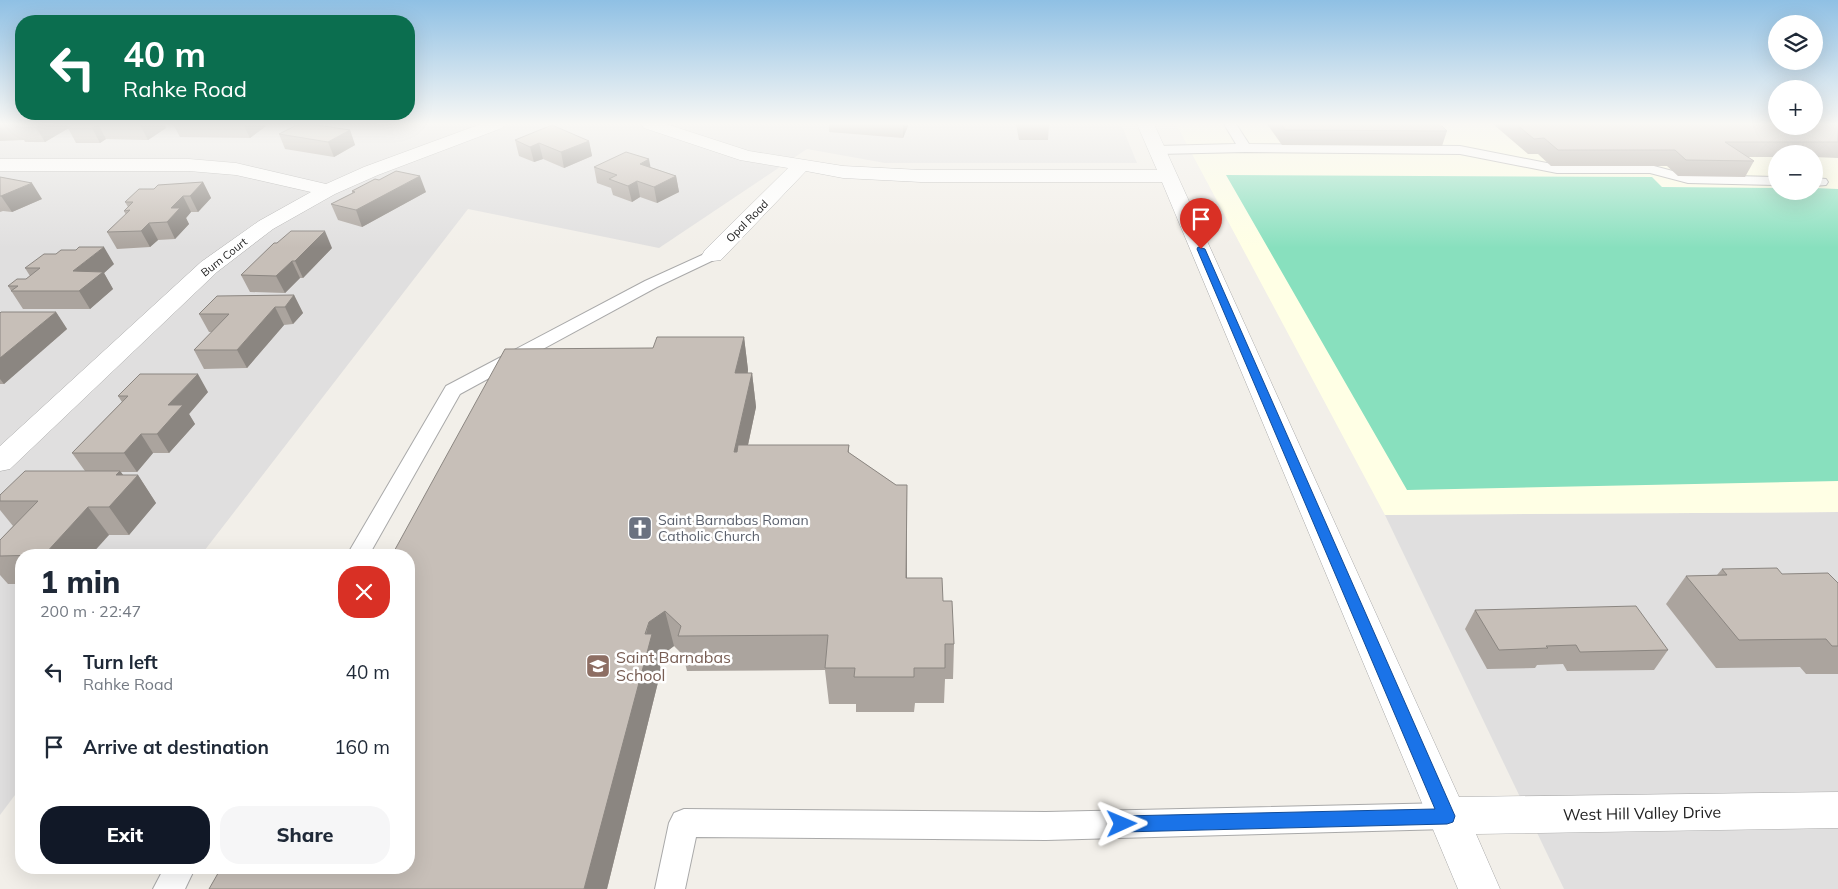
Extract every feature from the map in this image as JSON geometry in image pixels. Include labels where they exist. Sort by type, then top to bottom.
[{"type":"street","points":[[195,165],[236,169],[328,190]]},
{"type":"street","name":"Burn Court","points":[[0,462],[209,266],[266,225],[328,190],[386,165]]},
{"type":"street","points":[[1164,165],[1479,889]]},
{"type":"street","points":[[801,166],[843,172],[921,176],[1169,176]]},
{"type":"street","name":"Opal Road","points":[[714,254],[801,166]]},
{"type":"street","name":"West Hill Valley Drive","points":[[1447,816],[1838,810]]},
{"type":"lane","points":[[1539,165],[1557,169],[1650,170],[1688,179],[1768,182]]},
{"type":"lane","points":[[361,549],[453,390],[651,284],[714,254]]},
{"type":"lane","points":[[670,889],[684,823],[1046,826],[1447,816]]},
{"type":"lane","points":[[168,889],[177,874]]},
{"type":"shaded area","points":[[0,165],[782,165],[659,248],[468,209],[206,549],[15,549],[15,795],[0,815]]},
{"type":"shaded area","points":[[1198,165],[1768,165],[1768,200],[1823,200],[1823,165],[1838,165],[1838,512],[1385,515]]},
{"type":"shaded area","points":[[1838,512],[1838,889],[1564,889],[1385,515]]},
{"type":"green space","points":[[1226,175],[1652,177],[1662,187],[1768,188],[1768,200],[1823,200],[1823,188],[1838,189],[1838,481],[1407,490]]},
{"type":"building","points":[[644,165],[676,176],[654,187],[637,181],[628,186],[609,179],[617,175],[594,167]]},
{"type":"building","points":[[396,171],[420,176],[356,210],[331,204],[375,179],[379,180]]},
{"type":"building","points":[[0,177],[32,183],[0,196]]},
{"type":"building","points":[[203,182],[190,196],[183,196],[171,208],[180,208],[167,222],[149,223],[141,231],[107,232],[130,210],[124,211],[133,202],[125,202],[139,189],[154,189],[158,185]]},
{"type":"building","points":[[291,231],[325,231],[295,261],[292,261],[276,276],[241,275],[274,243],[277,243]]},
{"type":"building","points":[[79,247],[104,247],[73,271],[103,272],[79,291],[11,291],[18,286],[8,286],[17,279],[26,279],[40,268],[25,268],[44,254],[56,254],[61,250],[76,250]]},
{"type":"building","points":[[294,295],[285,307],[275,307],[237,350],[194,350],[229,314],[199,314],[217,296]]},
{"type":"building","points":[[1,312],[56,312],[0,358]]},
{"type":"building","points":[[657,337],[744,337],[735,373],[752,373],[734,452],[737,452],[738,445],[849,445],[848,452],[896,485],[907,485],[906,578],[942,578],[943,601],[952,601],[954,644],[945,644],[945,668],[914,668],[914,677],[854,677],[855,668],[825,668],[828,635],[678,636],[681,626],[665,611],[649,622],[645,634],[652,634],[584,889],[209,889],[218,874],[415,874],[415,549],[395,549],[505,349],[653,348]]},
{"type":"building","points":[[140,374],[198,374],[168,405],[183,405],[157,434],[141,434],[124,453],[72,453],[128,396],[118,396]]},
{"type":"building","points":[[25,471],[120,471],[116,475],[138,475],[109,507],[88,507],[50,549],[15,549],[15,556],[0,556],[0,540],[38,501],[0,501],[0,495]]},
{"type":"building","points":[[1777,568],[1782,574],[1828,573],[1838,583],[1838,646],[1832,646],[1826,639],[1739,640],[1686,576],[1727,575],[1722,569]]},
{"type":"building","points":[[1636,606],[1668,650],[1580,652],[1576,645],[1499,650],[1475,610]]},
{"type":"place","name":"Saint Barnabas Roman Catholic Church","points":[[640,528]]},
{"type":"place","name":"Saint Barnabas School","points":[[598,666]]},
{"type":"route","points":[[1122,824],[1447,816],[1201,249]]}]
